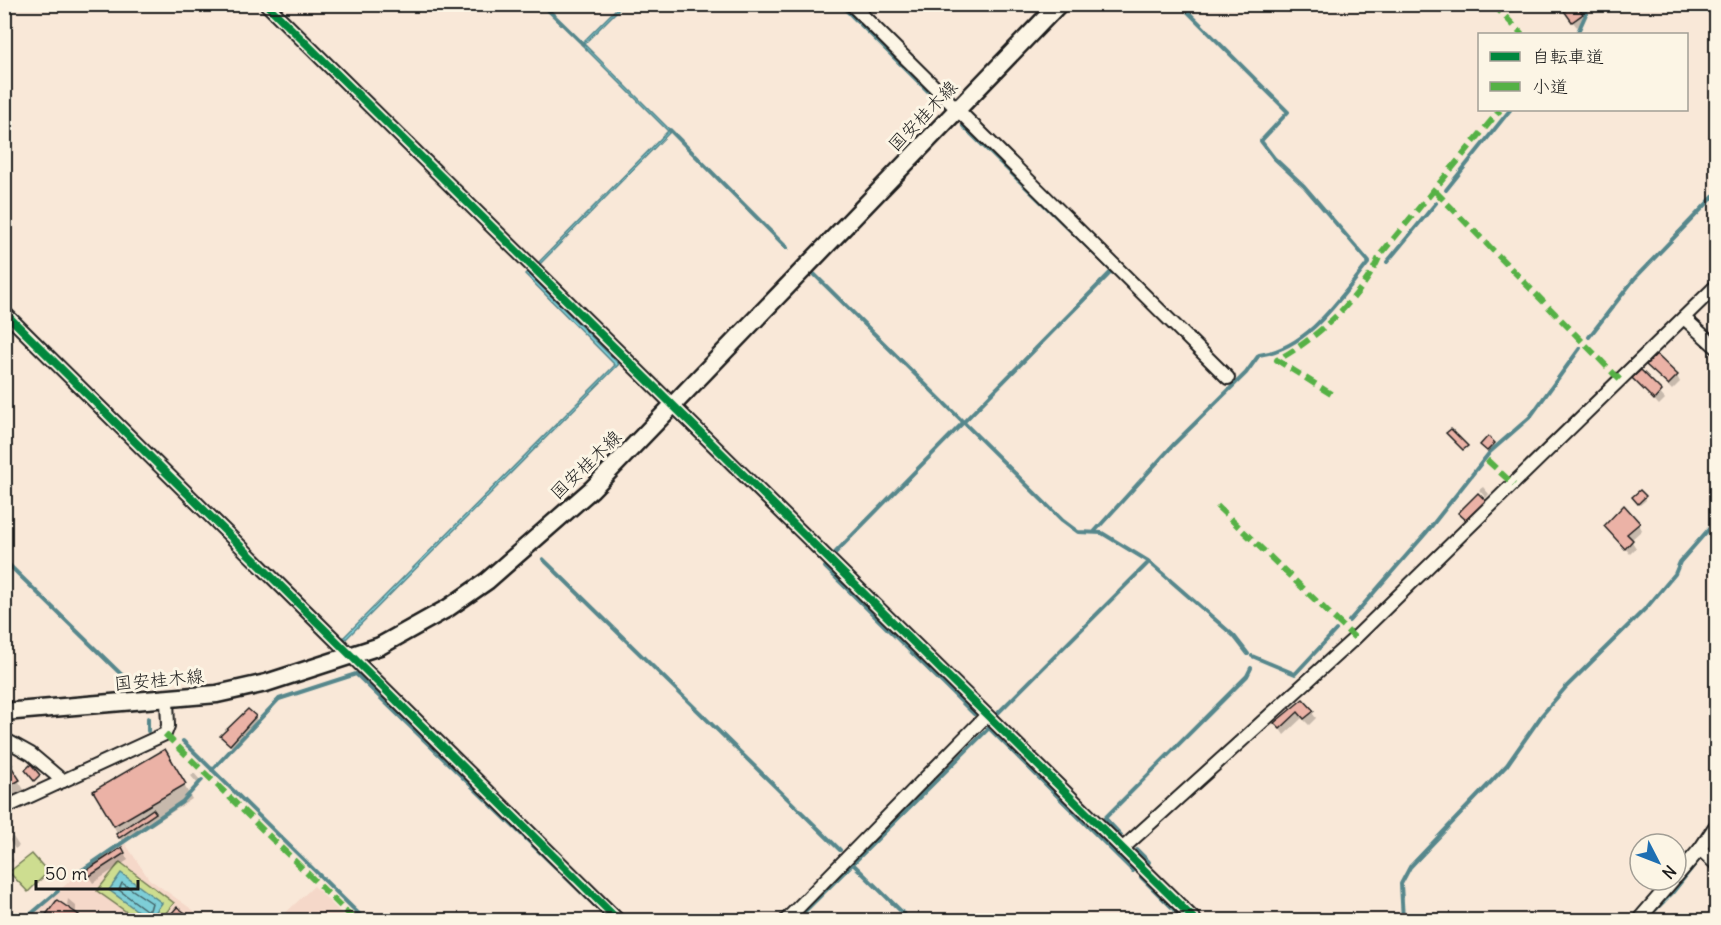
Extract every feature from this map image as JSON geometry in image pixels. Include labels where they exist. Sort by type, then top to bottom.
[{"type":"main road","name":"国安桂木線","points":[[4,711],[217,694],[266,683],[380,646],[415,627],[487,581],[592,489],[1059,4]]},
{"type":"street","points":[[266,4],[672,408],[1194,921]]},
{"type":"street","points":[[851,4],[1228,378]]},
{"type":"street","points":[[1122,849],[1285,703],[1467,531],[1716,286]]},
{"type":"street","points":[[4,312],[618,921]]},
{"type":"street","points":[[1684,318],[1716,347]]},
{"type":"street","points":[[4,808],[165,734],[168,726],[166,699]]},
{"type":"street","points":[[786,921],[986,716]]},
{"type":"street","points":[[4,739],[31,754],[63,781]]},
{"type":"street","points":[[1688,863],[1716,825]]},
{"type":"street","points":[[1700,849],[1716,864]]},
{"type":"street","points":[[1640,918],[1663,892]]},
{"type":"shaded area","points":[[125,843],[149,879],[207,920],[28,920],[76,875]]},
{"type":"shaded area","points":[[314,886],[348,920],[278,920]]},
{"type":"green space","points":[[32,854],[48,872],[28,892],[9,872]]},
{"type":"green space","points":[[120,862],[174,903],[160,920],[138,920],[97,891]]},
{"type":"water","points":[[620,5],[623,5],[584,44],[671,131],[539,265],[538,263],[668,131],[581,44]]},
{"type":"water","points":[[527,272],[619,364],[346,639],[344,637],[615,365],[525,274]]},
{"type":"water","points":[[121,873],[162,903],[150,920],[109,890]]},
{"type":"building","points":[[1567,4],[1576,4],[1583,14],[1572,22],[1562,8]]},
{"type":"building","points":[[1656,354],[1678,375],[1668,385],[1646,365]]},
{"type":"building","points":[[1641,370],[1662,391],[1654,400],[1632,378]]},
{"type":"building","points":[[1451,429],[1468,446],[1463,450],[1446,433]]},
{"type":"building","points":[[1488,436],[1495,443],[1487,451],[1480,445]]},
{"type":"building","points":[[1640,490],[1646,496],[1638,504],[1632,497]]},
{"type":"building","points":[[1478,493],[1486,501],[1466,520],[1458,513]]},
{"type":"building","points":[[1624,505],[1640,523],[1627,534],[1633,540],[1625,549],[1604,526]]},
{"type":"building","points":[[1303,699],[1314,711],[1304,719],[1298,712],[1280,729],[1274,723]]},
{"type":"building","points":[[248,709],[256,716],[230,745],[220,736]]},
{"type":"building","points":[[165,749],[186,784],[114,826],[93,791]]},
{"type":"building","points":[[4,750],[10,754],[5,757],[20,780],[4,789]]},
{"type":"building","points":[[31,764],[40,775],[34,781],[25,770]]},
{"type":"building","points":[[153,809],[156,813],[119,838],[116,834]]},
{"type":"building","points":[[122,847],[125,853],[88,877],[84,872]]},
{"type":"building","points":[[57,900],[79,915],[75,920],[42,920]]},
{"type":"building","points":[[177,907],[195,920],[166,920]]},
{"type":"waterway","points":[[542,4],[583,44]]},
{"type":"waterway","points":[[840,4],[938,101]]},
{"type":"waterway","points":[[1095,531],[1174,444],[1246,373],[1259,355],[1293,343],[1308,332],[1335,305],[1369,262],[1304,186],[1274,158],[1261,141],[1288,112],[1180,4]]},
{"type":"waterway","points":[[1577,33],[1586,14],[1581,4]]},
{"type":"waterway","points":[[1446,190],[1509,111]]},
{"type":"waterway","points":[[831,557],[1112,271],[963,126]]},
{"type":"waterway","points":[[670,130],[787,248]]},
{"type":"waterway","points":[[1589,337],[1635,278],[1716,194]]},
{"type":"waterway","points":[[1387,262],[1436,203]]},
{"type":"waterway","points":[[814,274],[1062,520],[1078,532],[1102,533],[1148,561],[1234,636],[1248,654]]},
{"type":"waterway","points":[[1349,621],[1426,533],[1490,452],[1530,417],[1580,348]]},
{"type":"waterway","points":[[1403,920],[1401,884],[1410,867],[1507,765],[1542,715],[1566,687],[1648,606],[1675,574],[1680,562],[1716,521]]},
{"type":"waterway","points":[[543,559],[840,850]]},
{"type":"waterway","points":[[4,560],[128,681]]},
{"type":"waterway","points":[[995,716],[1147,564]]},
{"type":"waterway","points":[[825,567],[974,714]]},
{"type":"waterway","points":[[1252,656],[1295,674],[1336,630]]},
{"type":"waterway","points":[[1121,835],[1105,818],[1247,676],[1251,668]]},
{"type":"waterway","points":[[212,770],[279,699],[356,674],[610,920]]},
{"type":"waterway","points":[[148,718],[148,731]]},
{"type":"waterway","points":[[796,920],[989,728],[1133,871]]},
{"type":"waterway","points":[[183,741],[365,920]]},
{"type":"waterway","points":[[75,875],[182,802],[202,780]]},
{"type":"waterway","points":[[1137,850],[1149,862],[1145,866]]},
{"type":"waterway","points":[[1712,850],[1716,854]]},
{"type":"waterway","points":[[1653,912],[1673,892],[1699,859]]},
{"type":"waterway","points":[[853,864],[910,920]]},
{"type":"waterway","points":[[1141,877],[1185,920]]},
{"type":"waterway","points":[[24,920],[58,891]]},
{"type":"marked path","points":[[1493,4],[1521,33]]},
{"type":"marked path","points":[[1331,394],[1277,360],[1322,329],[1350,301],[1373,270],[1380,255],[1499,111]]},
{"type":"marked path","points":[[1435,191],[1620,380]]},
{"type":"marked path","points":[[1487,460],[1514,485]]},
{"type":"marked path","points":[[1217,506],[1355,638]]},
{"type":"marked path","points":[[165,734],[355,920]]},
{"type":"cycle path","points":[[266,4],[1195,920]]},
{"type":"cycle path","points":[[4,312],[618,920]]}]
